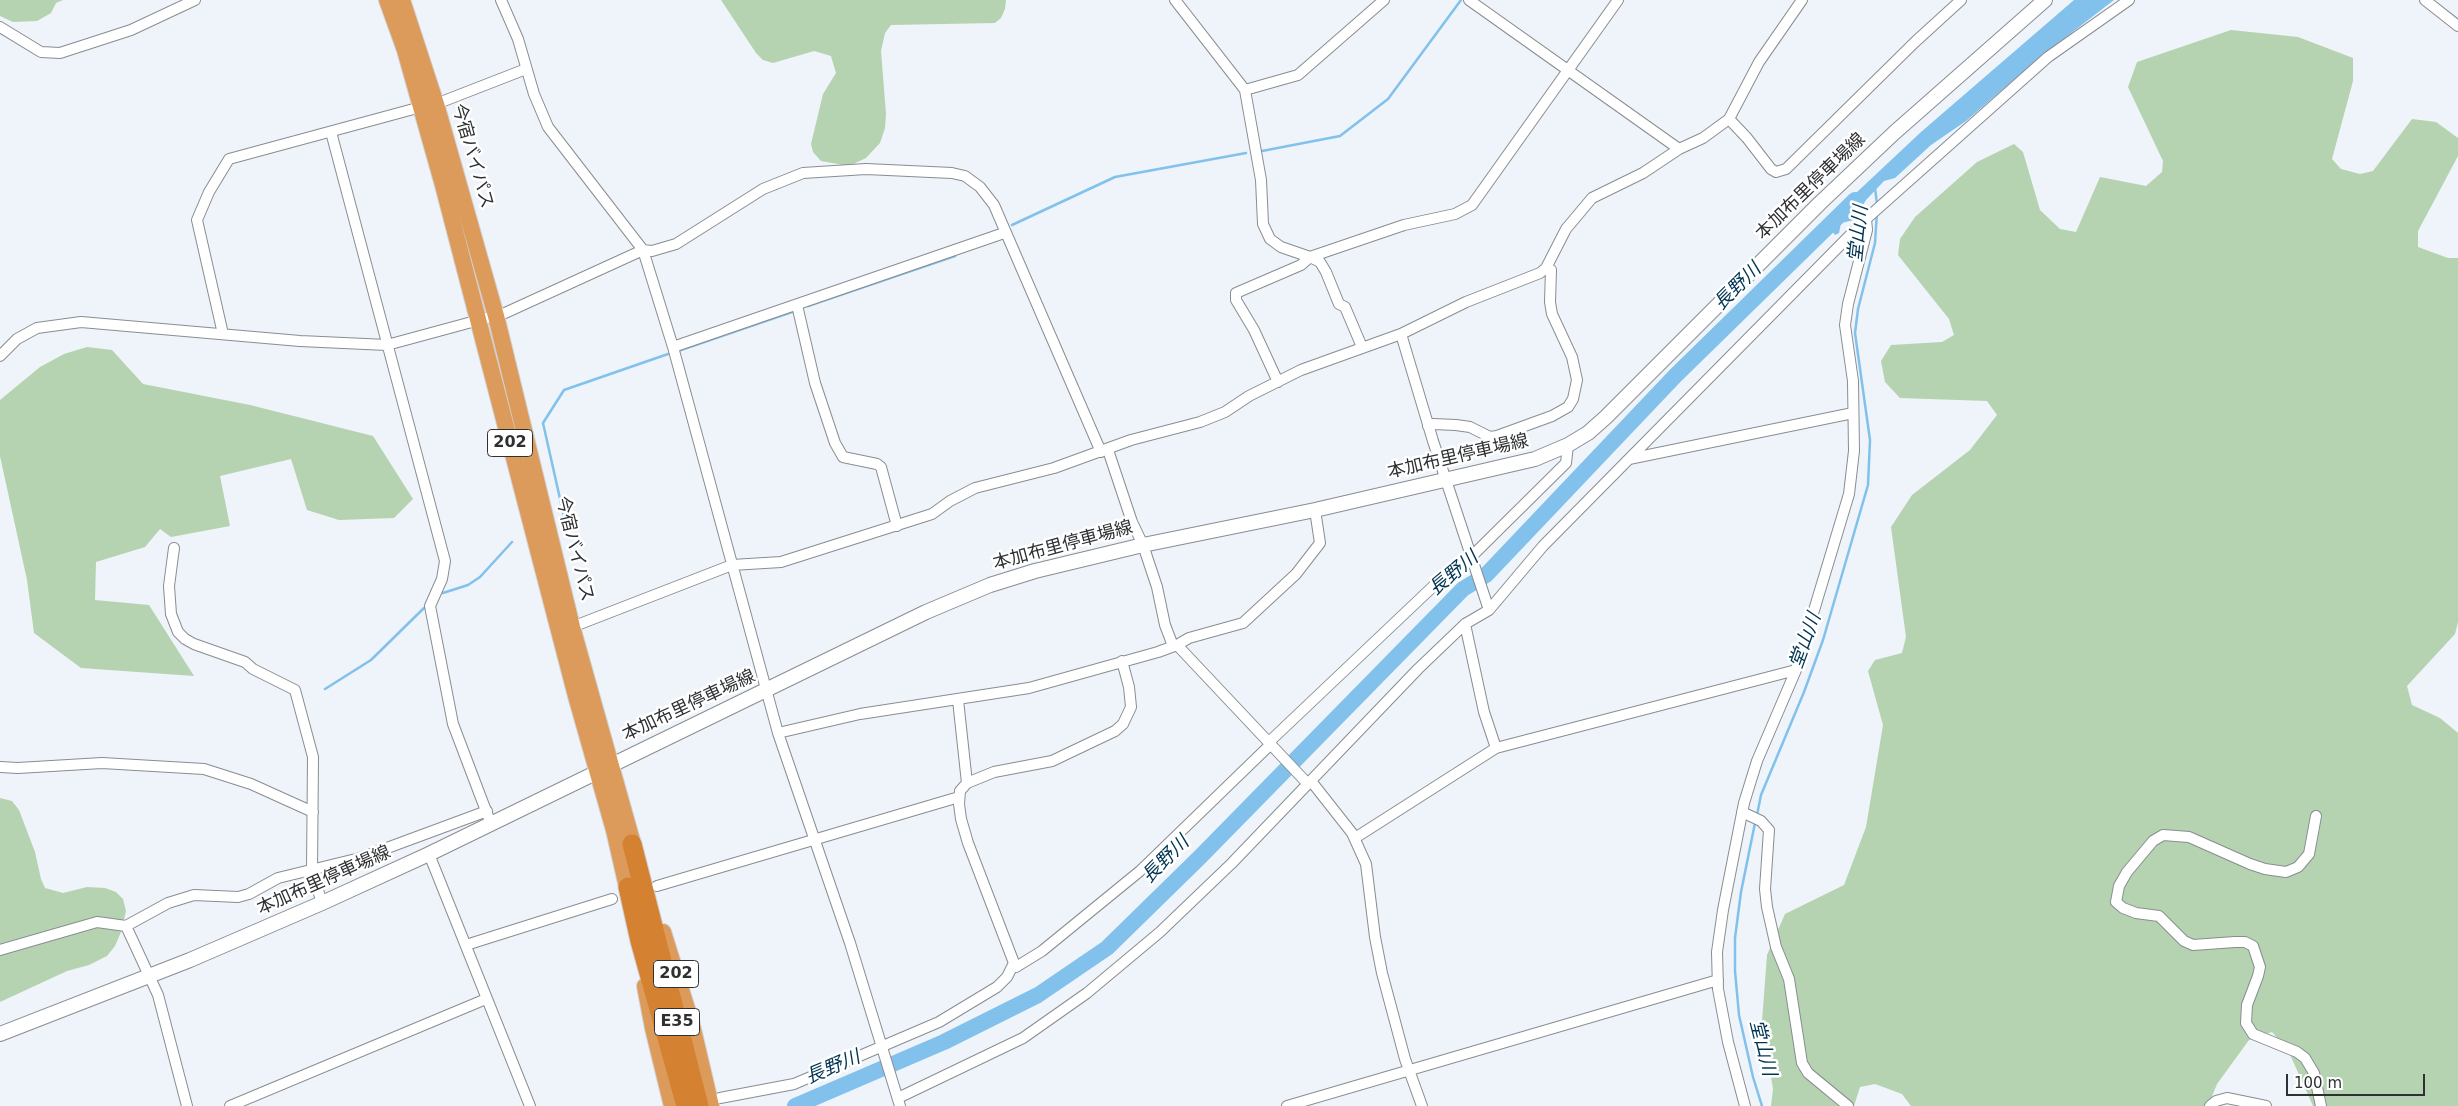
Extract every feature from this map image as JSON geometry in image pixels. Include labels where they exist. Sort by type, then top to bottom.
[{"type":"highway","name":"今宿バイパス","points":[[387,0],[429,105],[496,316],[572,627],[628,887],[653,1028],[672,1106]]},
{"type":"highway","name":"今宿バイパス","points":[[402,0],[429,105],[478,321],[603,768],[664,933],[716,1102]]},
{"type":"highway","points":[[632,844],[647,939]]},
{"type":"highway","points":[[628,887],[647,939]]},
{"type":"highway","name":"E35","points":[[647,939],[686,1106]]},
{"type":"highway","name":"E35","points":[[647,939],[699,1106]]},
{"type":"main road","name":"本加布里停車場線","points":[[0,1034],[150,976],[322,903],[429,854],[489,818],[603,768],[926,612],[990,585],[1035,570],[1143,544],[1315,510],[1535,459],[1568,445],[1588,433],[1606,417],[1820,203],[1894,133],[2045,0]]},
{"type":"street","points":[[0,27],[41,52],[60,53],[131,30],[195,0]]},
{"type":"street","points":[[501,0],[518,38],[526,69],[548,127],[643,250],[673,347],[778,733],[815,839],[899,1102],[1022,1038],[1087,993],[1160,932],[1194,900],[1377,710],[1486,605],[1663,422],[1866,219],[2048,57],[2129,0]]},
{"type":"street","points":[[1175,0],[1245,90],[1261,180],[1263,224],[1270,239],[1281,247],[1320,262],[1339,304],[1345,307],[1362,347]]},
{"type":"street","points":[[1245,90],[1298,75],[1384,0]]},
{"type":"street","points":[[1469,0],[1679,149]]},
{"type":"street","points":[[1278,382],[1254,330],[1236,300],[1236,293],[1301,265],[1310,257],[1404,225],[1464,211],[1472,205],[1618,0]]},
{"type":"street","points":[[572,627],[732,565],[781,562],[932,514],[950,501],[975,488],[1054,468],[1131,440],[1200,422],[1225,412],[1301,370],[1401,334],[1466,302],[1540,274],[1546,268],[1566,229],[1592,198],[1643,173],[1679,149],[1703,138],[1729,119],[1758,62],[1802,0]]},
{"type":"street","points":[[1729,119],[1747,138],[1771,169],[1776,172],[1786,169],[1915,42],[1961,0]]},
{"type":"street","points":[[2425,0],[2456,20]]},
{"type":"street","points":[[223,334],[197,220],[209,192],[229,159],[429,105],[526,69]]},
{"type":"street","points":[[0,950],[97,922],[126,926],[168,903],[194,895],[238,897],[249,894],[278,878],[360,858],[489,818],[453,724],[430,606],[442,579],[445,561],[331,132]]},
{"type":"street","points":[[0,356],[27,332],[63,323],[81,322],[300,341],[387,345],[496,316],[643,250],[652,251],[676,244],[745,199],[780,180],[803,173],[839,169],[866,169],[965,176],[980,187],[994,205],[1004,233],[1104,451],[1132,522],[1143,544],[1157,586],[1165,625],[1175,646],[1309,782],[1355,838],[1366,864],[1375,937],[1382,973],[1409,1069],[1422,1106]]},
{"type":"street","points":[[1745,1106],[1728,1042],[1718,980],[1717,952],[1742,812],[1757,761],[1796,670],[1849,494],[1853,459],[1854,413],[1853,381],[1845,325],[1848,304],[1867,230],[1866,219]]},
{"type":"street","points":[[673,347],[1004,233]]},
{"type":"street","points":[[1428,426],[1434,424],[1470,427],[1490,437],[1552,416],[1568,407],[1573,399],[1577,380],[1572,357],[1552,314],[1550,302],[1551,270],[1546,268]]},
{"type":"street","points":[[797,305],[815,383],[835,443],[843,457],[877,464],[881,467],[897,526]]},
{"type":"street","points":[[1401,334],[1428,426],[1448,480],[1486,605]]},
{"type":"street","points":[[1629,459],[1854,413]]},
{"type":"street","points":[[1122,662],[1131,702],[1129,713],[1115,731],[1052,761],[994,772],[962,786],[959,797],[961,819],[968,843],[1016,967],[1042,951],[1140,871],[1443,576],[1472,558],[1566,463],[1568,445]]},
{"type":"street","points":[[778,733],[860,714],[1029,688],[1175,646],[1189,638],[1243,623],[1296,574],[1320,543],[1315,510]]},
{"type":"street","points":[[174,548],[169,586],[171,614],[178,632],[194,644],[245,662],[253,669],[295,690],[313,757],[312,871],[322,903]]},
{"type":"street","points":[[1465,624],[1484,712],[1496,748]]},
{"type":"street","points":[[1355,838],[1496,748],[1796,670]]},
{"type":"street","points":[[958,700],[968,783]]},
{"type":"street","points":[[0,767],[18,768],[102,763],[204,770],[251,784],[313,812]]},
{"type":"street","points":[[656,886],[959,797]]},
{"type":"street","points":[[1742,812],[1760,821],[1769,830],[1765,888],[1767,907],[1776,947],[1789,979],[1802,1063],[1808,1073],[1848,1106]]},
{"type":"street","points":[[2316,816],[2309,854],[2298,867],[2286,872],[2265,869],[2188,837],[2163,835],[2152,841],[2127,872],[2119,886],[2116,902],[2123,908],[2136,913],[2159,916],[2184,941],[2193,945],[2245,942],[2252,946],[2260,967],[2247,1005],[2246,1023],[2253,1034],[2298,1052],[2305,1058],[2314,1073],[2320,1106]]},
{"type":"street","points":[[429,854],[530,1106]]},
{"type":"street","points":[[466,945],[612,899]]},
{"type":"street","points":[[126,926],[158,995],[186,1106]]},
{"type":"street","points":[[716,1102],[794,1084],[883,1048],[939,1022],[997,987],[1006,977],[1014,963]]},
{"type":"street","points":[[1287,1106],[1718,980]]},
{"type":"street","points":[[230,1106],[486,998]]},
{"type":"street","points":[[2210,1106],[2216,1101],[2228,1098],[2266,1106]]},
{"type":"green space","points":[[0,0],[63,0],[56,3],[51,13],[37,21],[13,22],[0,16]]},
{"type":"green space","points":[[721,0],[1006,0],[1001,18],[995,23],[891,25],[885,33],[881,51],[886,114],[885,128],[880,143],[866,158],[849,166],[821,161],[813,152],[811,144],[823,94],[836,73],[831,56],[814,51],[773,63],[763,60],[756,53]]},
{"type":"green space","points":[[2231,30],[2298,37],[2353,58],[2353,81],[2332,159],[2341,169],[2360,174],[2373,171],[2412,119],[2436,122],[2458,138],[2458,156],[2418,231],[2418,247],[2448,258],[2458,258],[2458,622],[2455,634],[2407,686],[2412,705],[2440,718],[2458,733],[2458,1106],[2313,1106],[2288,1050],[2272,1032],[2249,1040],[2217,1084],[2208,1106],[1911,1106],[1902,1094],[1875,1084],[1860,1087],[1854,1106],[1771,1106],[1773,1089],[1762,1021],[1767,955],[1785,914],[1844,885],[1866,827],[1883,725],[1868,671],[1875,660],[1902,653],[1906,637],[1891,527],[1912,495],[1970,450],[1997,415],[1987,401],[1900,398],[1885,382],[1881,361],[1891,345],[1942,342],[1954,335],[1949,319],[1898,255],[1900,239],[1915,217],[1977,162],[2014,144],[2023,152],[2040,210],[2060,229],[2076,232],[2100,177],[2146,186],[2162,172],[2163,161],[2128,87],[2137,62]]},
{"type":"green space","points":[[87,347],[112,350],[143,384],[250,405],[373,436],[413,499],[394,518],[339,520],[307,510],[291,459],[220,476],[230,526],[171,537],[160,529],[145,547],[96,562],[95,600],[149,605],[194,676],[81,668],[34,633],[27,580],[0,456],[0,400],[40,367],[64,354]]},
{"type":"green space","points":[[0,798],[12,801],[19,810],[35,852],[45,888],[63,893],[87,887],[105,888],[116,892],[123,899],[126,911],[121,932],[115,946],[107,956],[89,965],[67,971],[0,1002]]},
{"type":"water","points":[[2074,0],[2114,0],[2039,58],[1966,121],[1931,145],[1895,178],[1884,181],[1866,200],[1854,220],[1841,223],[1839,233],[1835,235],[1830,228],[1839,219],[1840,208],[1921,132]]},
{"type":"waterway","points":[[1262,151],[1340,136],[1388,99],[1461,0]]},
{"type":"waterway","points":[[1012,225],[1115,177],[1246,153]]},
{"type":"waterway","name":"堂山川","points":[[1875,188],[1877,204]]},
{"type":"waterway","name":"長野川","points":[[795,1106],[944,1042],[1038,995],[1107,948],[1200,857],[1463,589],[1486,575],[1675,376],[1855,200]]},
{"type":"waterway","name":"堂山川","points":[[1757,815],[1761,795],[1804,692],[1823,640],[1868,485],[1870,440],[1855,333],[1858,309],[1875,243],[1877,212]]},
{"type":"waterway","points":[[808,306],[955,256]]},
{"type":"waterway","points":[[678,351],[792,312]]},
{"type":"waterway","points":[[565,521],[543,423],[564,390],[668,354]]},
{"type":"waterway","points":[[443,593],[468,585],[480,577],[512,542]]},
{"type":"waterway","points":[[325,689],[371,660],[424,608]]},
{"type":"waterway","name":"堂山川","points":[[1755,823],[1741,892],[1735,938],[1735,971],[1739,1015],[1753,1077],[1762,1106]]}]
